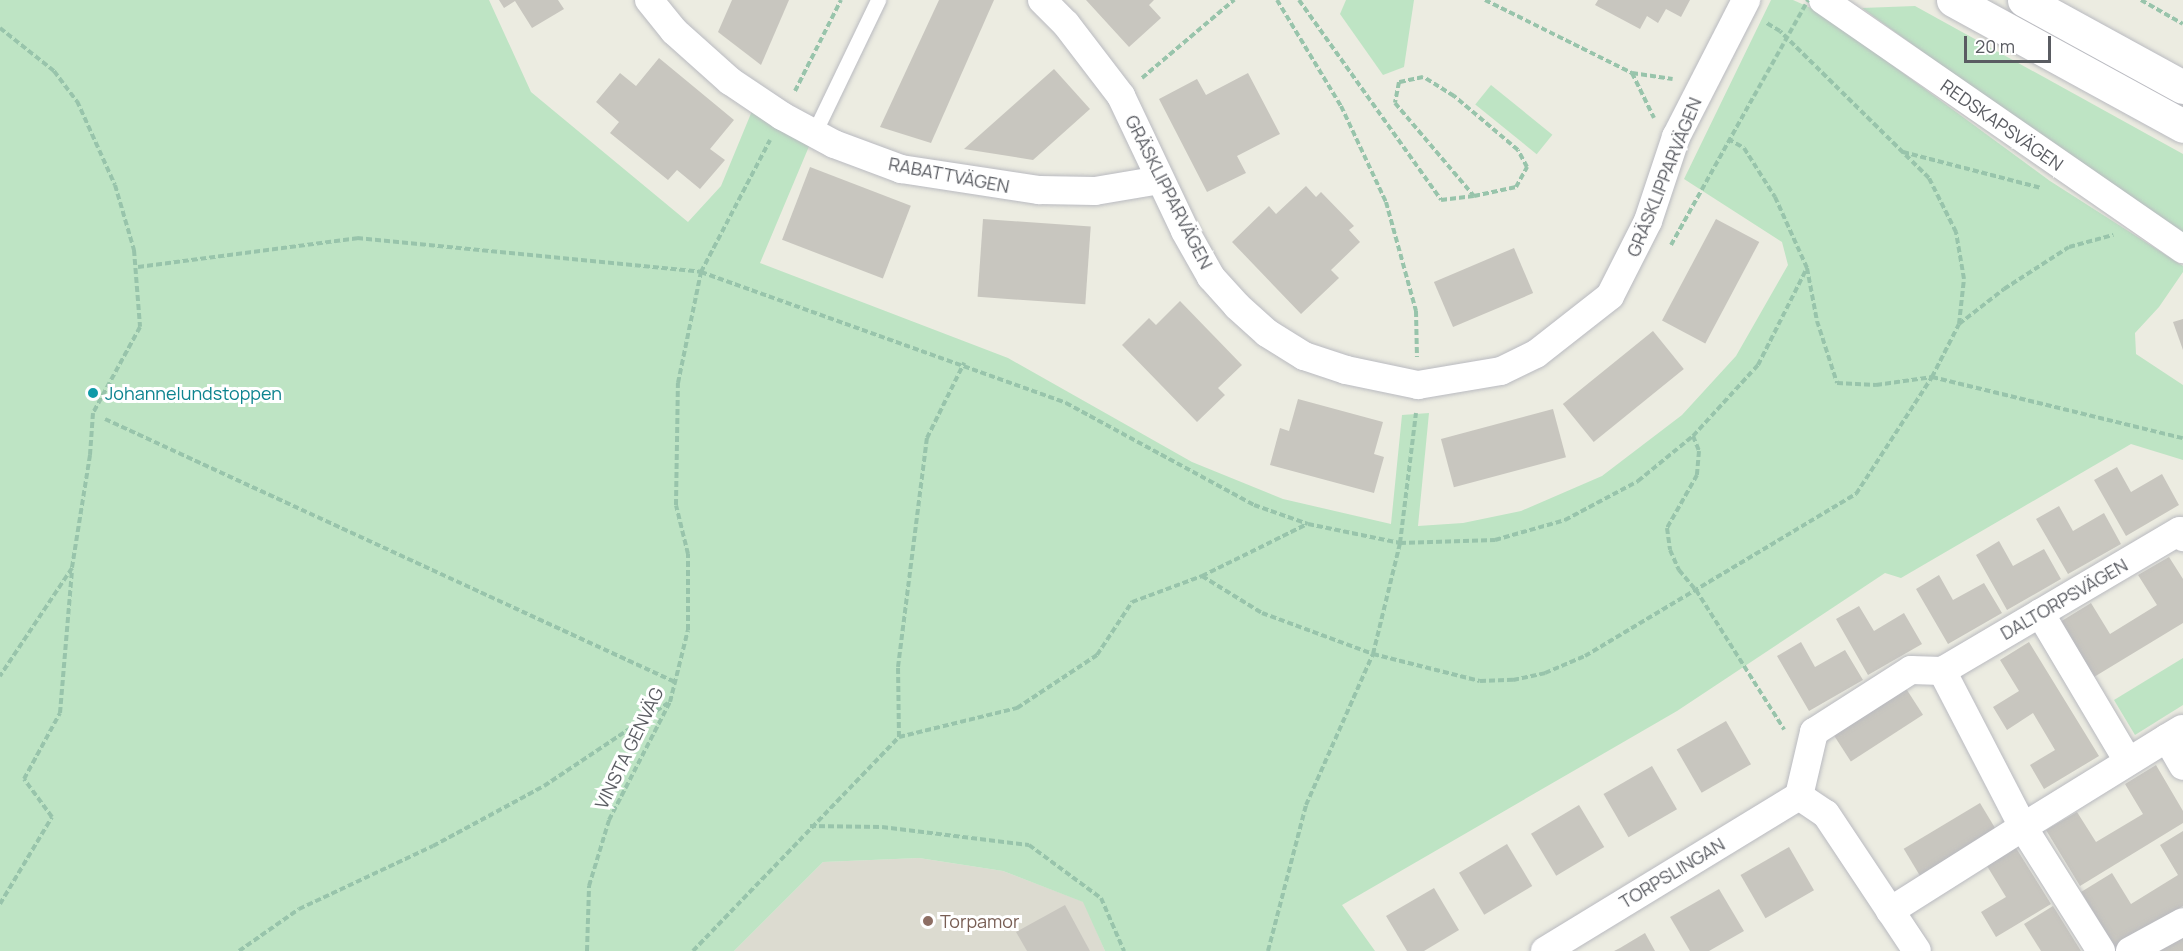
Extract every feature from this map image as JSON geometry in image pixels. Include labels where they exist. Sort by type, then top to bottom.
[{"type":"street","name":"RABATTVÄGEN","points":[[649,0],[674,31],[730,81],[814,133],[901,169],[971,182],[1039,190],[1095,191],[1160,180]]},
{"type":"street","name":"GRÄSKLIPPARVÄGEN","points":[[1042,0],[1066,24],[1121,96],[1160,180],[1211,277],[1267,333],[1304,356],[1335,367],[1418,385],[1464,380],[1501,370],[1536,354],[1610,296],[1648,221],[1676,137],[1744,4]]},
{"type":"street","name":"REDSKAPSVÄGEN","points":[[1823,0],[2146,226],[2183,249]]},
{"type":"street","points":[[1953,0],[2183,126]]},
{"type":"street","points":[[2024,0],[2183,87]]},
{"type":"street","name":"DALTORPSVÄGEN","points":[[1942,671],[2180,531],[2183,537]]},
{"type":"street","points":[[2040,613],[2128,762]]},
{"type":"street","points":[[1917,951],[1827,814],[1799,796],[1814,732],[1911,670],[1942,671],[2023,827],[2101,951]]},
{"type":"street","points":[[1890,911],[2175,733],[2183,766]]},
{"type":"street","name":"TORPSLINGAN","points":[[1545,951],[1799,796]]},
{"type":"street","points":[[2130,951],[2183,922]]},
{"type":"lane","points":[[814,133],[878,0]]},
{"type":"path","points":[[1121,96],[1234,0]]},
{"type":"path","points":[[1268,951],[1306,805],[1373,654],[1400,543],[1412,473],[1418,385],[1416,310],[1386,202],[1341,106],[1277,0]]},
{"type":"path","points":[[1299,0],[1440,200],[1474,196],[1516,187],[1527,167],[1518,150],[1454,96],[1423,78],[1399,82],[1395,103],[1474,196]]},
{"type":"path","points":[[1485,0],[1632,73],[1703,83]]},
{"type":"path","points":[[1698,196],[1808,0]]},
{"type":"path","points":[[2141,0],[2183,24]]},
{"type":"path","points":[[1202,576],[1262,613],[1373,654],[1480,681],[1513,680],[1545,673],[1585,656],[1856,494],[1932,377],[1959,324],[1964,279],[1956,232],[1929,178],[1780,31],[1744,4]]},
{"type":"path","points":[[0,28],[54,71],[77,101],[115,185],[138,267],[140,327],[93,413],[90,455],[72,568],[60,714],[24,779],[52,817],[0,904]]},
{"type":"path","points":[[1632,73],[1651,116],[1676,137]]},
{"type":"path","points":[[1728,139],[1744,148],[1775,197],[1807,268],[1817,321],[1837,383],[1876,385],[1932,377],[2183,438]]},
{"type":"path","points":[[1902,152],[2052,190]]},
{"type":"path","points":[[1959,324],[2004,289],[2069,247],[2146,226]]},
{"type":"path","points":[[138,267],[357,238],[701,272],[964,363],[1066,403],[1254,505],[1308,524],[1400,543],[1495,540],[1566,520],[1638,481],[1693,436],[1758,365],[1807,268]]},
{"type":"path","name":"VINSTA GENVÄG","points":[[587,951],[589,886],[609,820],[670,702],[688,619],[688,554],[676,505],[678,383],[701,272]]},
{"type":"path","points":[[899,737],[898,667],[927,438],[964,363]]},
{"type":"path","points":[[105,419],[675,682]]},
{"type":"path","points":[[1693,436],[1699,451],[1697,475],[1667,528],[1679,570],[1696,590],[1807,765]]},
{"type":"path","points":[[693,951],[810,826],[899,737],[1017,708],[1098,654],[1132,602],[1202,576],[1308,524]]},
{"type":"path","points":[[0,676],[72,568]]},
{"type":"path","points":[[239,951],[299,909],[433,846],[544,786],[670,702]]},
{"type":"path","points":[[810,826],[882,827],[1029,845],[1101,898],[1124,951]]},
{"type":"shaded area","name":"Torpamor","points":[[919,858],[1003,871],[1084,902],[1105,951],[734,951],[823,862]]},
{"type":"green space","points":[[0,0],[489,0],[531,92],[688,222],[721,186],[752,111],[810,144],[760,263],[1008,358],[1192,462],[1283,499],[1391,524],[1402,415],[1429,413],[1418,526],[1463,523],[1521,511],[1602,476],[1682,415],[1736,356],[1788,265],[1782,242],[1684,179],[1771,0],[1793,0],[1820,12],[2050,181],[2183,266],[2183,272],[2159,307],[2135,333],[2136,354],[2183,385],[2183,460],[2131,444],[1901,578],[1885,573],[1677,711],[1342,905],[1375,951],[1105,951],[1083,902],[1003,871],[919,858],[823,862],[734,951],[0,951]]},
{"type":"green space","points":[[1346,0],[1414,0],[1404,67],[1383,75],[1340,14]]},
{"type":"green space","points":[[1915,6],[2183,154],[2183,233],[2097,178],[1862,8]]},
{"type":"green space","points":[[1491,85],[1552,135],[1537,154],[1475,104]]},
{"type":"green space","points":[[2183,658],[2183,705],[2135,735],[2114,700]]},
{"type":"building","points":[[499,0],[558,0],[564,9],[532,28],[515,1],[504,8]]},
{"type":"building","points":[[732,0],[789,0],[761,65],[718,32]]},
{"type":"building","points":[[939,0],[994,0],[931,143],[880,127]]},
{"type":"building","points":[[1086,0],[1154,0],[1149,5],[1161,18],[1129,47]]},
{"type":"building","points":[[1598,0],[1690,0],[1681,17],[1666,9],[1658,23],[1647,16],[1640,29],[1595,5]]},
{"type":"building","points":[[659,58],[734,120],[710,149],[725,160],[700,189],[677,170],[668,180],[610,133],[619,122],[596,102],[620,73],[636,86]]},
{"type":"building","points":[[1054,69],[1090,109],[1033,160],[964,149]]},
{"type":"building","points":[[1248,73],[1280,134],[1237,156],[1246,173],[1207,192],[1159,99],[1197,79],[1206,95]]},
{"type":"building","points":[[810,167],[911,206],[883,279],[782,240]]},
{"type":"building","points":[[1306,186],[1316,197],[1321,192],[1354,226],[1349,230],[1360,242],[1331,270],[1339,278],[1301,314],[1232,242],[1269,206],[1276,214]]},
{"type":"building","points":[[983,219],[1091,227],[1085,304],[978,297]]},
{"type":"building","points":[[1716,219],[1759,242],[1705,344],[1662,321]]},
{"type":"building","points":[[1514,248],[1533,293],[1453,327],[1434,282]]},
{"type":"building","points":[[1180,301],[1242,365],[1218,388],[1225,395],[1197,422],[1122,345],[1149,318],[1156,325]]},
{"type":"building","points":[[2183,319],[2183,350],[2173,322]]},
{"type":"building","points":[[1653,331],[1684,369],[1594,442],[1563,404]]},
{"type":"building","points":[[1298,399],[1383,422],[1374,454],[1384,457],[1374,493],[1270,465],[1280,428],[1289,431]]},
{"type":"building","points":[[1553,409],[1566,457],[1454,487],[1441,439]]},
{"type":"building","points":[[2117,467],[2131,492],[2162,474],[2179,505],[2126,536],[2094,480]]},
{"type":"building","points":[[2059,506],[2073,531],[2104,513],[2121,544],[2068,574],[2036,519]]},
{"type":"building","points":[[1999,541],[2013,566],[2044,549],[2061,579],[2007,610],[1976,555]]},
{"type":"building","points":[[2169,557],[2183,579],[2183,623],[2094,677],[2060,622],[2091,603],[2110,634],[2157,605],[2138,575]]},
{"type":"building","points":[[1939,575],[1953,600],[1984,583],[2002,613],[1948,644],[1916,589]]},
{"type":"building","points":[[1859,606],[1874,631],[1904,613],[1922,644],[1868,675],[1836,619]]},
{"type":"building","points":[[1801,642],[1815,667],[1845,650],[1863,680],[1809,711],[1777,656]]},
{"type":"building","points":[[2029,642],[2099,756],[2044,789],[2030,765],[2055,750],[2033,713],[2007,730],[1993,707],[2019,691],[2000,660]]},
{"type":"building","points":[[1905,687],[1923,715],[1851,762],[1833,734]]},
{"type":"building","points":[[1726,721],[1751,764],[1702,793],[1677,750]]},
{"type":"building","points":[[2156,765],[2183,811],[2183,823],[2080,886],[2046,830],[2077,812],[2096,842],[2143,814],[2125,784]]},
{"type":"building","points":[[1652,766],[1677,809],[1629,837],[1604,794]]},
{"type":"building","points":[[1980,803],[1997,831],[1921,877],[1904,849]]},
{"type":"building","points":[[1579,805],[1604,847],[1556,876],[1531,834]]},
{"type":"building","points":[[2183,831],[2183,906],[2115,947],[2081,892],[2112,873],[2131,904],[2178,875],[2160,845]]},
{"type":"building","points":[[1507,844],[1532,886],[1484,915],[1459,873]]},
{"type":"building","points":[[1789,847],[1814,890],[1766,918],[1741,875]]},
{"type":"building","points":[[2016,848],[2051,904],[1996,937],[1981,912],[2006,897],[1987,866]]},
{"type":"building","points":[[1434,888],[1459,930],[1424,951],[1407,951],[1386,916]]},
{"type":"building","points":[[1719,889],[1744,931],[1709,951],[1690,951],[1670,917]]},
{"type":"building","points":[[1065,905],[1090,951],[1027,951],[1016,932]]},
{"type":"building","points":[[2053,906],[2081,951],[2041,951],[2024,924]]},
{"type":"building","points":[[2183,927],[2183,951],[2152,951]]},
{"type":"building","points":[[1645,933],[1655,951],[1614,951],[1620,948]]},
{"type":"place","name":"Johannelundstoppen","points":[[93,393]]},
{"type":"place","name":"Torpamor","points":[[928,921]]}]
